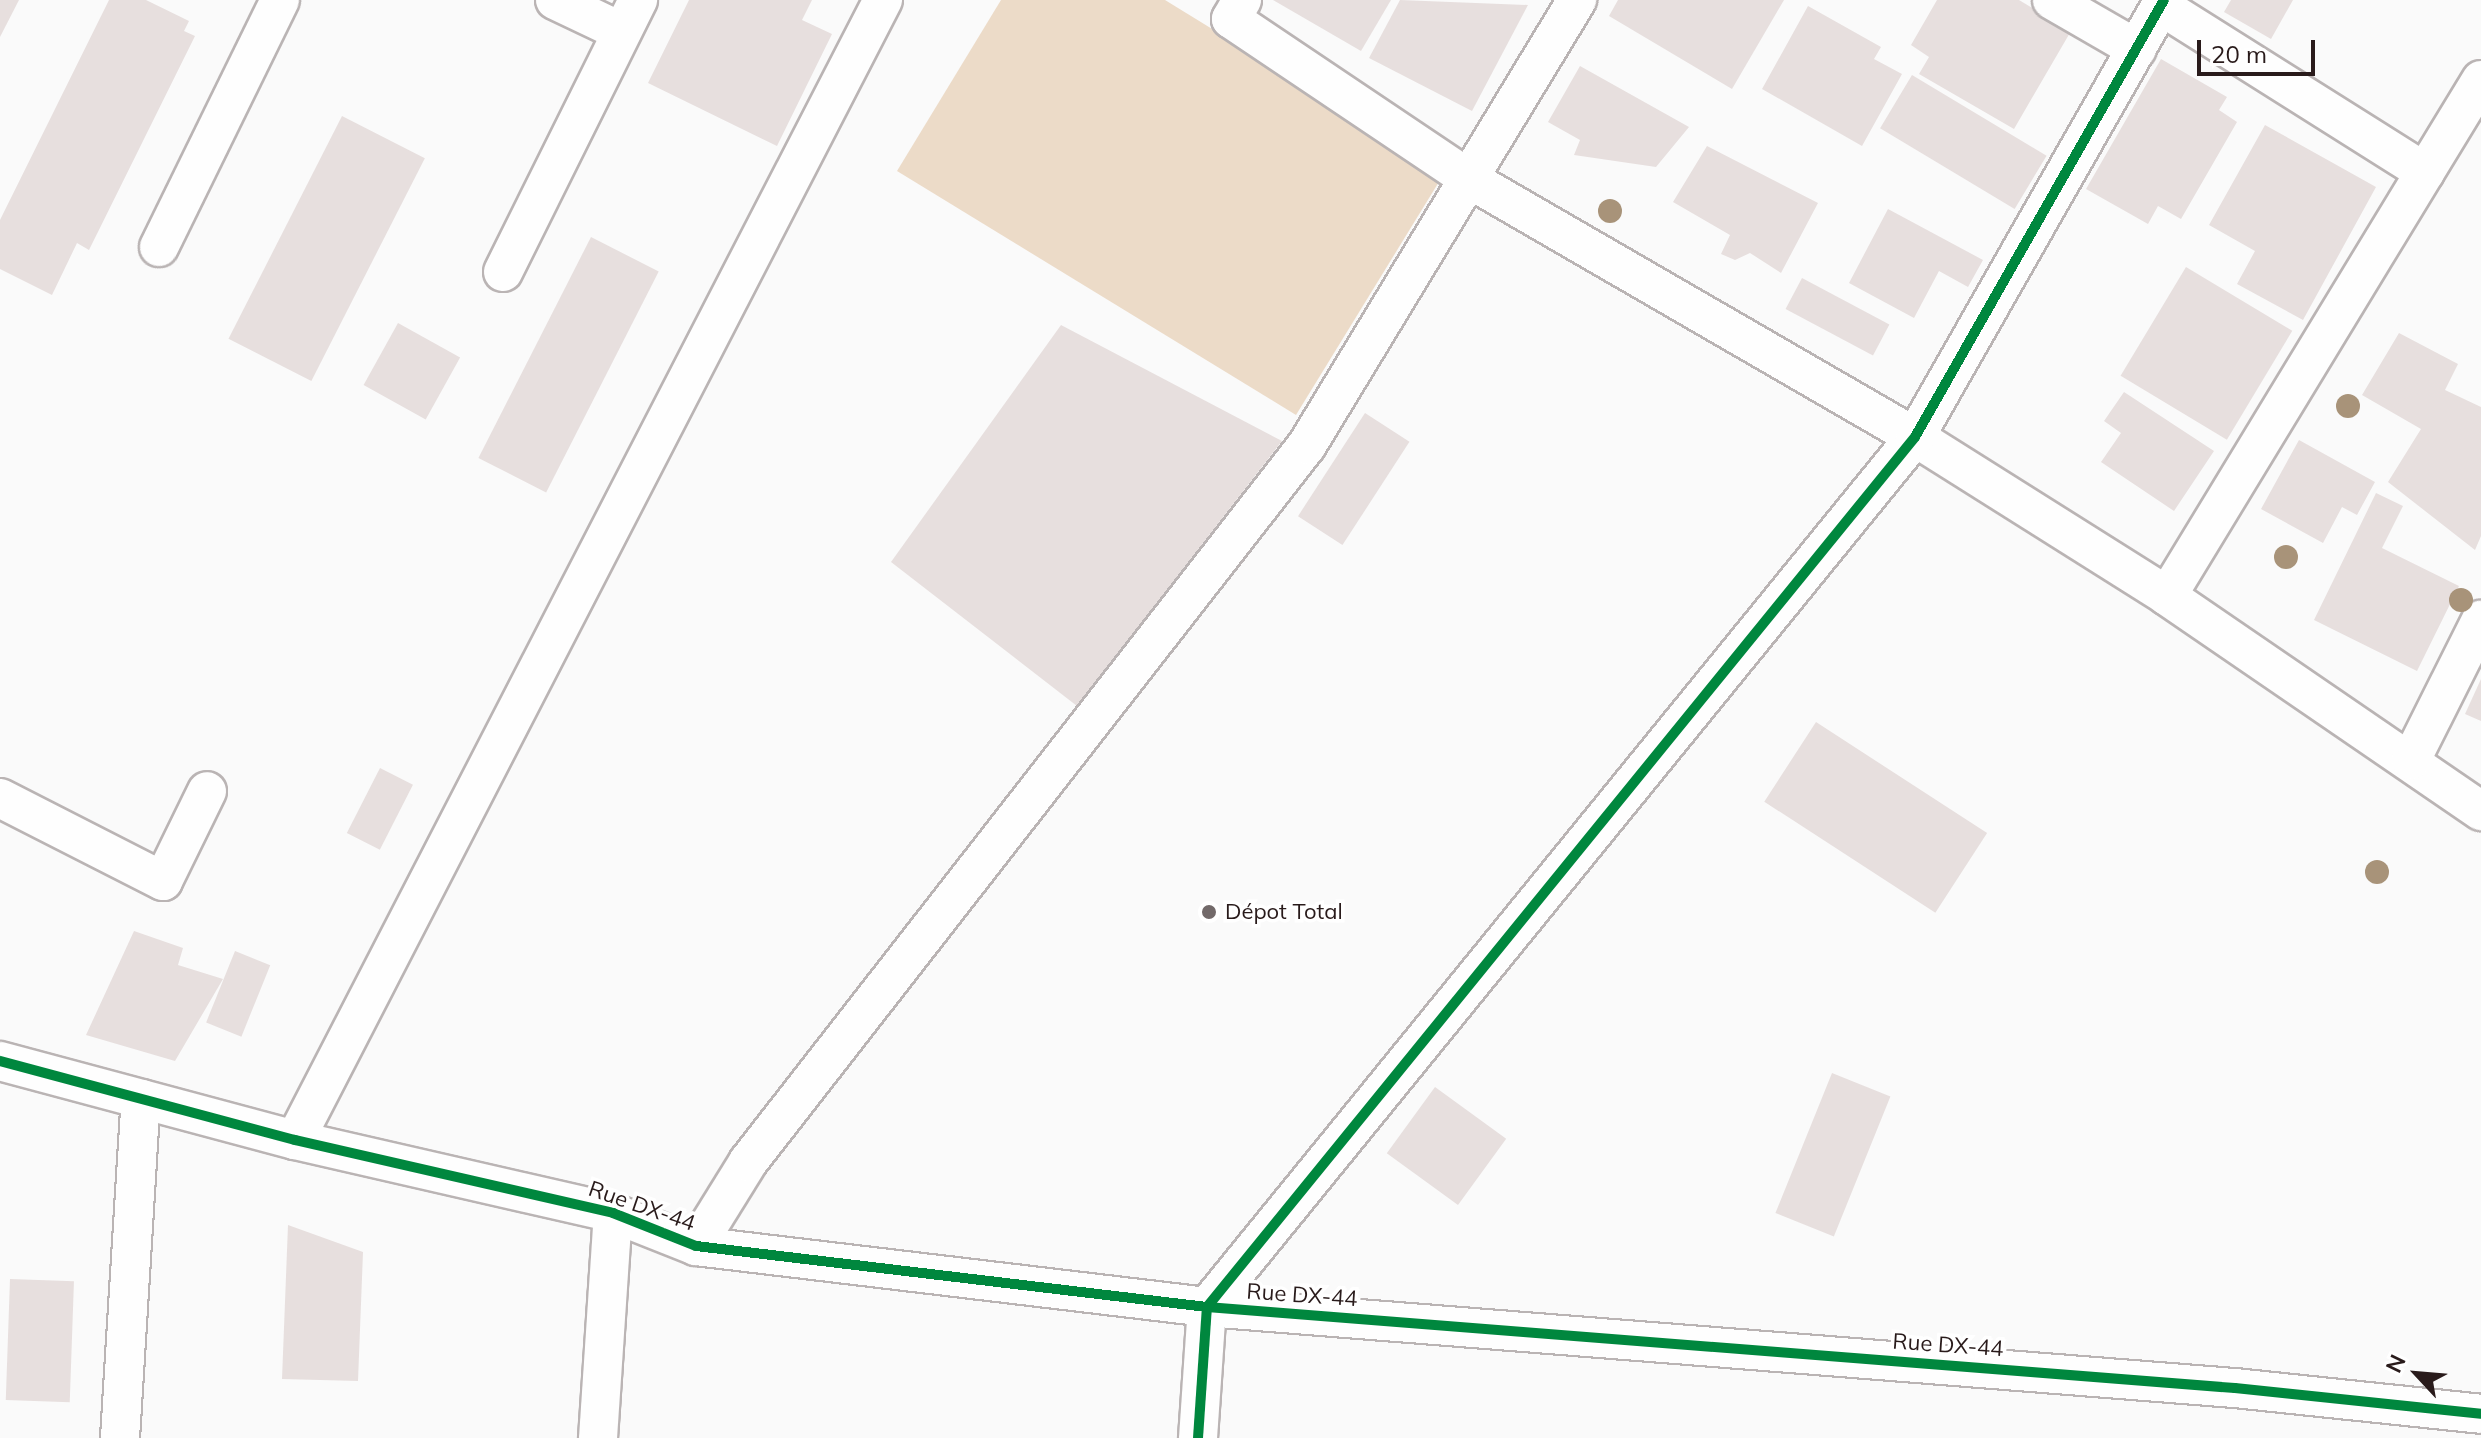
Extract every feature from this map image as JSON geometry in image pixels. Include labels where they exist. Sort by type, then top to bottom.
[{"type":"street","points":[[159,247],[280,0]]},
{"type":"street","points":[[503,272],[630,16],[555,0]]},
{"type":"street","points":[[295,1140],[883,0]]},
{"type":"street","points":[[1242,0],[1231,19],[1469,179],[1915,437],[2167,596],[2411,760],[2481,811]]},
{"type":"street","points":[[696,1246],[748,1162],[1307,445],[1577,0]]},
{"type":"street","points":[[2052,0],[2137,49]]},
{"type":"street","points":[[1198,1438],[1207,1307],[1915,437],[2162,3],[2425,172]]},
{"type":"street","points":[[2167,596],[2481,80]]},
{"type":"street","points":[[2411,760],[2481,620]]},
{"type":"street","points":[[0,798],[163,881],[207,791]]},
{"type":"street","name":"Rue DX-44","points":[[0,1061],[295,1140],[613,1213],[696,1246],[1207,1307],[2235,1388],[2481,1414]]},
{"type":"street","points":[[120,1438],[141,1099]]},
{"type":"street","points":[[598,1438],[613,1213]]},
{"type":"shaded area","points":[[1001,0],[1165,0],[1445,172],[1296,415],[897,171]]},
{"type":"building","points":[[0,0],[19,0],[0,37]]},
{"type":"building","points":[[109,0],[146,0],[189,21],[184,31],[195,36],[89,250],[77,243],[52,295],[0,269],[0,220]]},
{"type":"building","points":[[689,0],[812,0],[802,20],[832,34],[777,146],[648,83]]},
{"type":"building","points":[[1273,0],[1391,0],[1361,51]]},
{"type":"building","points":[[1400,0],[1528,5],[1472,111],[1369,58]]},
{"type":"building","points":[[1618,0],[1784,0],[1732,89],[1609,16]]},
{"type":"building","points":[[1937,0],[2019,0],[2071,31],[2014,129],[1919,74],[1929,57],[1911,45]]},
{"type":"building","points":[[2231,0],[2293,0],[2271,39],[2224,12]]},
{"type":"building","points":[[1808,6],[1881,47],[1874,59],[1902,74],[1862,146],[1762,89]]},
{"type":"building","points":[[2161,59],[2227,97],[2219,110],[2237,122],[2181,219],[2158,206],[2148,224],[2086,189]]},
{"type":"building","points":[[1580,66],[1689,127],[1656,167],[1574,155],[1580,140],[1548,122]]},
{"type":"building","points":[[1912,75],[2047,156],[2015,209],[1880,128]]},
{"type":"building","points":[[342,116],[425,158],[311,381],[229,339]]},
{"type":"building","points":[[2265,125],[2376,187],[2303,320],[2237,284],[2255,251],[2209,225]]},
{"type":"building","points":[[1707,146],[1818,203],[1781,273],[1750,253],[1735,260],[1721,254],[1730,235],[1673,202]]},
{"type":"building","points":[[1888,209],[1983,260],[1968,287],[1939,271],[1914,318],[1849,283]]},
{"type":"building","points":[[591,237],[659,272],[546,492],[478,458]]},
{"type":"building","points":[[2186,267],[2292,331],[2227,440],[2121,376]]},
{"type":"building","points":[[1802,278],[1889,324],[1873,355],[1786,309]]},
{"type":"building","points":[[398,323],[460,357],[426,420],[364,385]]},
{"type":"building","points":[[1061,325],[1282,441],[1077,706],[891,562]]},
{"type":"building","points":[[2399,333],[2458,364],[2445,390],[2481,407],[2481,536],[2475,550],[2388,482],[2421,429],[2362,395]]},
{"type":"building","points":[[2124,392],[2214,451],[2174,511],[2101,462],[2121,433],[2104,421]]},
{"type":"building","points":[[1365,413],[1409,442],[1342,545],[1298,516]]},
{"type":"building","points":[[2299,440],[2375,482],[2357,515],[2342,507],[2323,543],[2261,509]]},
{"type":"building","points":[[2376,493],[2403,506],[2382,548],[2459,586],[2417,671],[2314,620]]},
{"type":"building","points":[[2481,679],[2481,721],[2465,714]]},
{"type":"building","points":[[1816,722],[1987,833],[1935,913],[1764,802]]},
{"type":"building","points":[[380,768],[413,785],[380,850],[347,833]]},
{"type":"building","points":[[134,931],[183,948],[178,965],[223,979],[175,1061],[86,1035]]},
{"type":"building","points":[[235,951],[270,965],[241,1037],[206,1022]]},
{"type":"building","points":[[1832,1073],[1890,1097],[1834,1237],[1775,1213]]},
{"type":"building","points":[[1435,1087],[1506,1139],[1458,1205],[1387,1153]]},
{"type":"building","points":[[288,1225],[363,1252],[358,1381],[282,1379]]},
{"type":"building","points":[[10,1279],[74,1281],[70,1402],[6,1400]]},
{"type":"cycle path","points":[[1198,1438],[1207,1307],[1915,437],[2164,0]]},
{"type":"cycle path","points":[[0,1061],[295,1140],[613,1213],[696,1246],[1207,1307],[2235,1388],[2481,1414]]},
{"type":"place","name":"Dépot Total","points":[[1209,912]]}]
